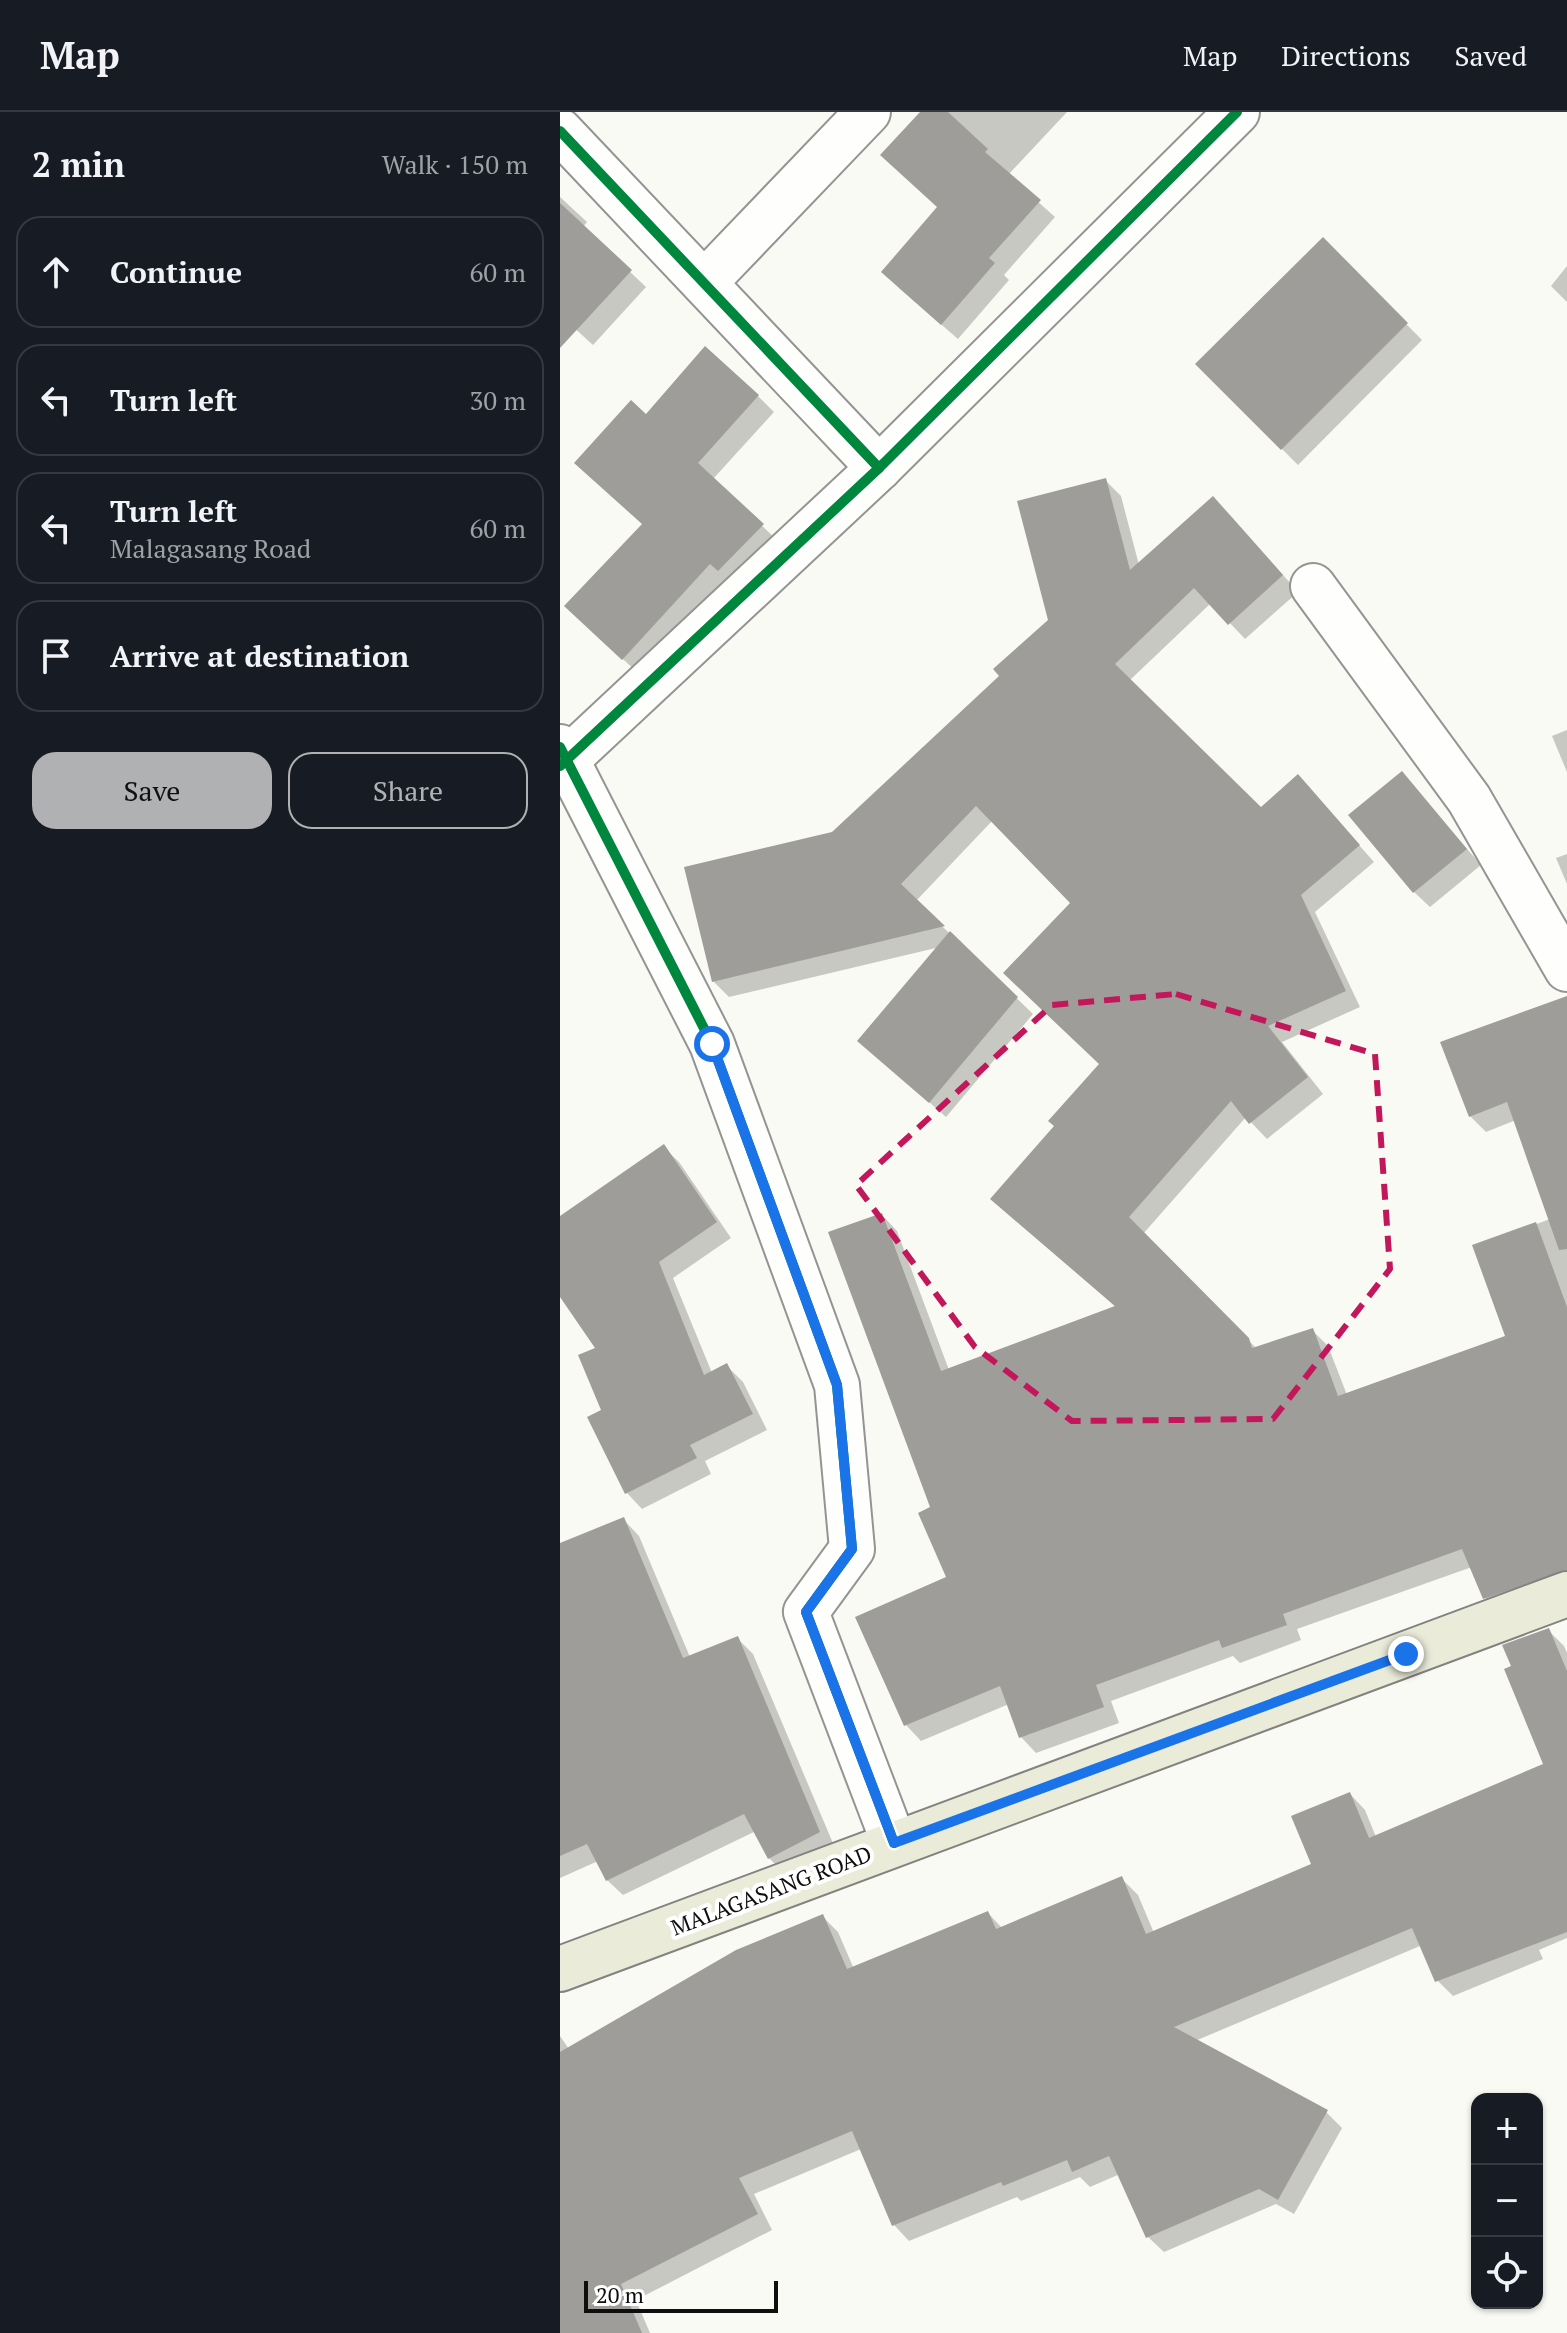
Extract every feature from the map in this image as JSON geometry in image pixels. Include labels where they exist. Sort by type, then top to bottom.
[{"type":"main road","name":"MALAGASANG ROAD","points":[[560,1969],[1567,1594]]},
{"type":"street","points":[[705,282],[868,112]]},
{"type":"street","points":[[894,1843],[806,1612],[852,1549],[837,1385],[712,1044],[562,758],[879,468],[1237,112]]},
{"type":"street","points":[[560,131],[879,468]]},
{"type":"street","points":[[1313,586],[1469,799],[1567,969]]},
{"type":"highlighted area","points":[[1176,994],[1375,1054],[1390,1269],[1273,1419],[1072,1421],[975,1347],[856,1185],[1052,1005]]},
{"type":"building","points":[[920,112],[948,112],[988,149],[985,152],[1041,200],[989,258],[995,263],[941,325],[881,272],[937,207],[880,155]]},
{"type":"building","points":[[560,203],[632,270],[560,348]]},
{"type":"building","points":[[1323,237],[1408,323],[1281,450],[1195,364]]},
{"type":"building","points":[[705,346],[759,395],[698,463],[764,524],[718,571],[710,564],[622,660],[564,606],[642,524],[574,463],[631,400],[646,414]]},
{"type":"building","points":[[1106,478],[1130,570],[1213,496],[1283,575],[1228,625],[1194,588],[1115,664],[1261,807],[1298,774],[1360,845],[1301,895],[1346,991],[1268,1026],[1308,1077],[1249,1124],[1231,1101],[1129,1217],[1249,1338],[1252,1348],[1313,1328],[1338,1396],[1505,1336],[1472,1245],[1536,1222],[1567,1307],[1567,1570],[1483,1599],[1462,1549],[1283,1614],[1287,1625],[1222,1648],[1219,1640],[1096,1685],[1104,1707],[1019,1738],[1000,1686],[904,1726],[855,1617],[946,1577],[918,1513],[930,1507],[828,1232],[882,1213],[941,1371],[1115,1306],[990,1199],[1054,1126],[1048,1121],[1099,1064],[1003,973],[1070,903],[976,806],[901,884],[945,926],[712,982],[684,867],[832,832],[999,676],[993,669],[1048,620],[1017,501]]},
{"type":"building","points":[[1402,771],[1467,849],[1413,893],[1348,815]]},
{"type":"building","points":[[950,931],[1018,997],[929,1103],[857,1041]]},
{"type":"building","points":[[1567,996],[1567,1249],[1559,1250],[1507,1102],[1469,1117],[1440,1042]]},
{"type":"building","points":[[664,1144],[717,1222],[659,1262],[704,1375],[727,1363],[753,1414],[690,1445],[697,1458],[625,1494],[587,1417],[601,1410],[578,1355],[595,1348],[560,1297],[560,1216]]},
{"type":"building","points":[[624,1517],[683,1658],[738,1636],[820,1832],[768,1859],[744,1814],[606,1881],[587,1844],[560,1856],[560,1543]]},
{"type":"building","points":[[1549,1628],[1567,1671],[1567,1932],[1435,1982],[1412,1928],[1174,2027],[1328,2110],[1278,2200],[1259,2189],[1146,2238],[1109,2156],[1072,2172],[1067,2160],[1003,2186],[1001,2182],[892,2226],[852,2131],[739,2178],[758,2214],[621,2284],[642,2333],[560,2333],[560,2052],[736,1950],[823,1914],[847,1969],[988,1911],[996,1929],[1122,1876],[1146,1934],[1311,1864],[1291,1816],[1350,1792],[1369,1838],[1543,1764],[1504,1669],[1511,1666],[1502,1645]]},
{"type":"cycle path","points":[[560,766],[879,468],[1237,112]]},
{"type":"cycle path","points":[[560,131],[879,468]]},
{"type":"cycle path","points":[[560,747],[712,1044],[837,1385],[852,1549],[806,1612],[894,1843]]},
{"type":"route","points":[[712,1044],[837,1385],[852,1549],[806,1612],[894,1843],[1406,1654]]}]
